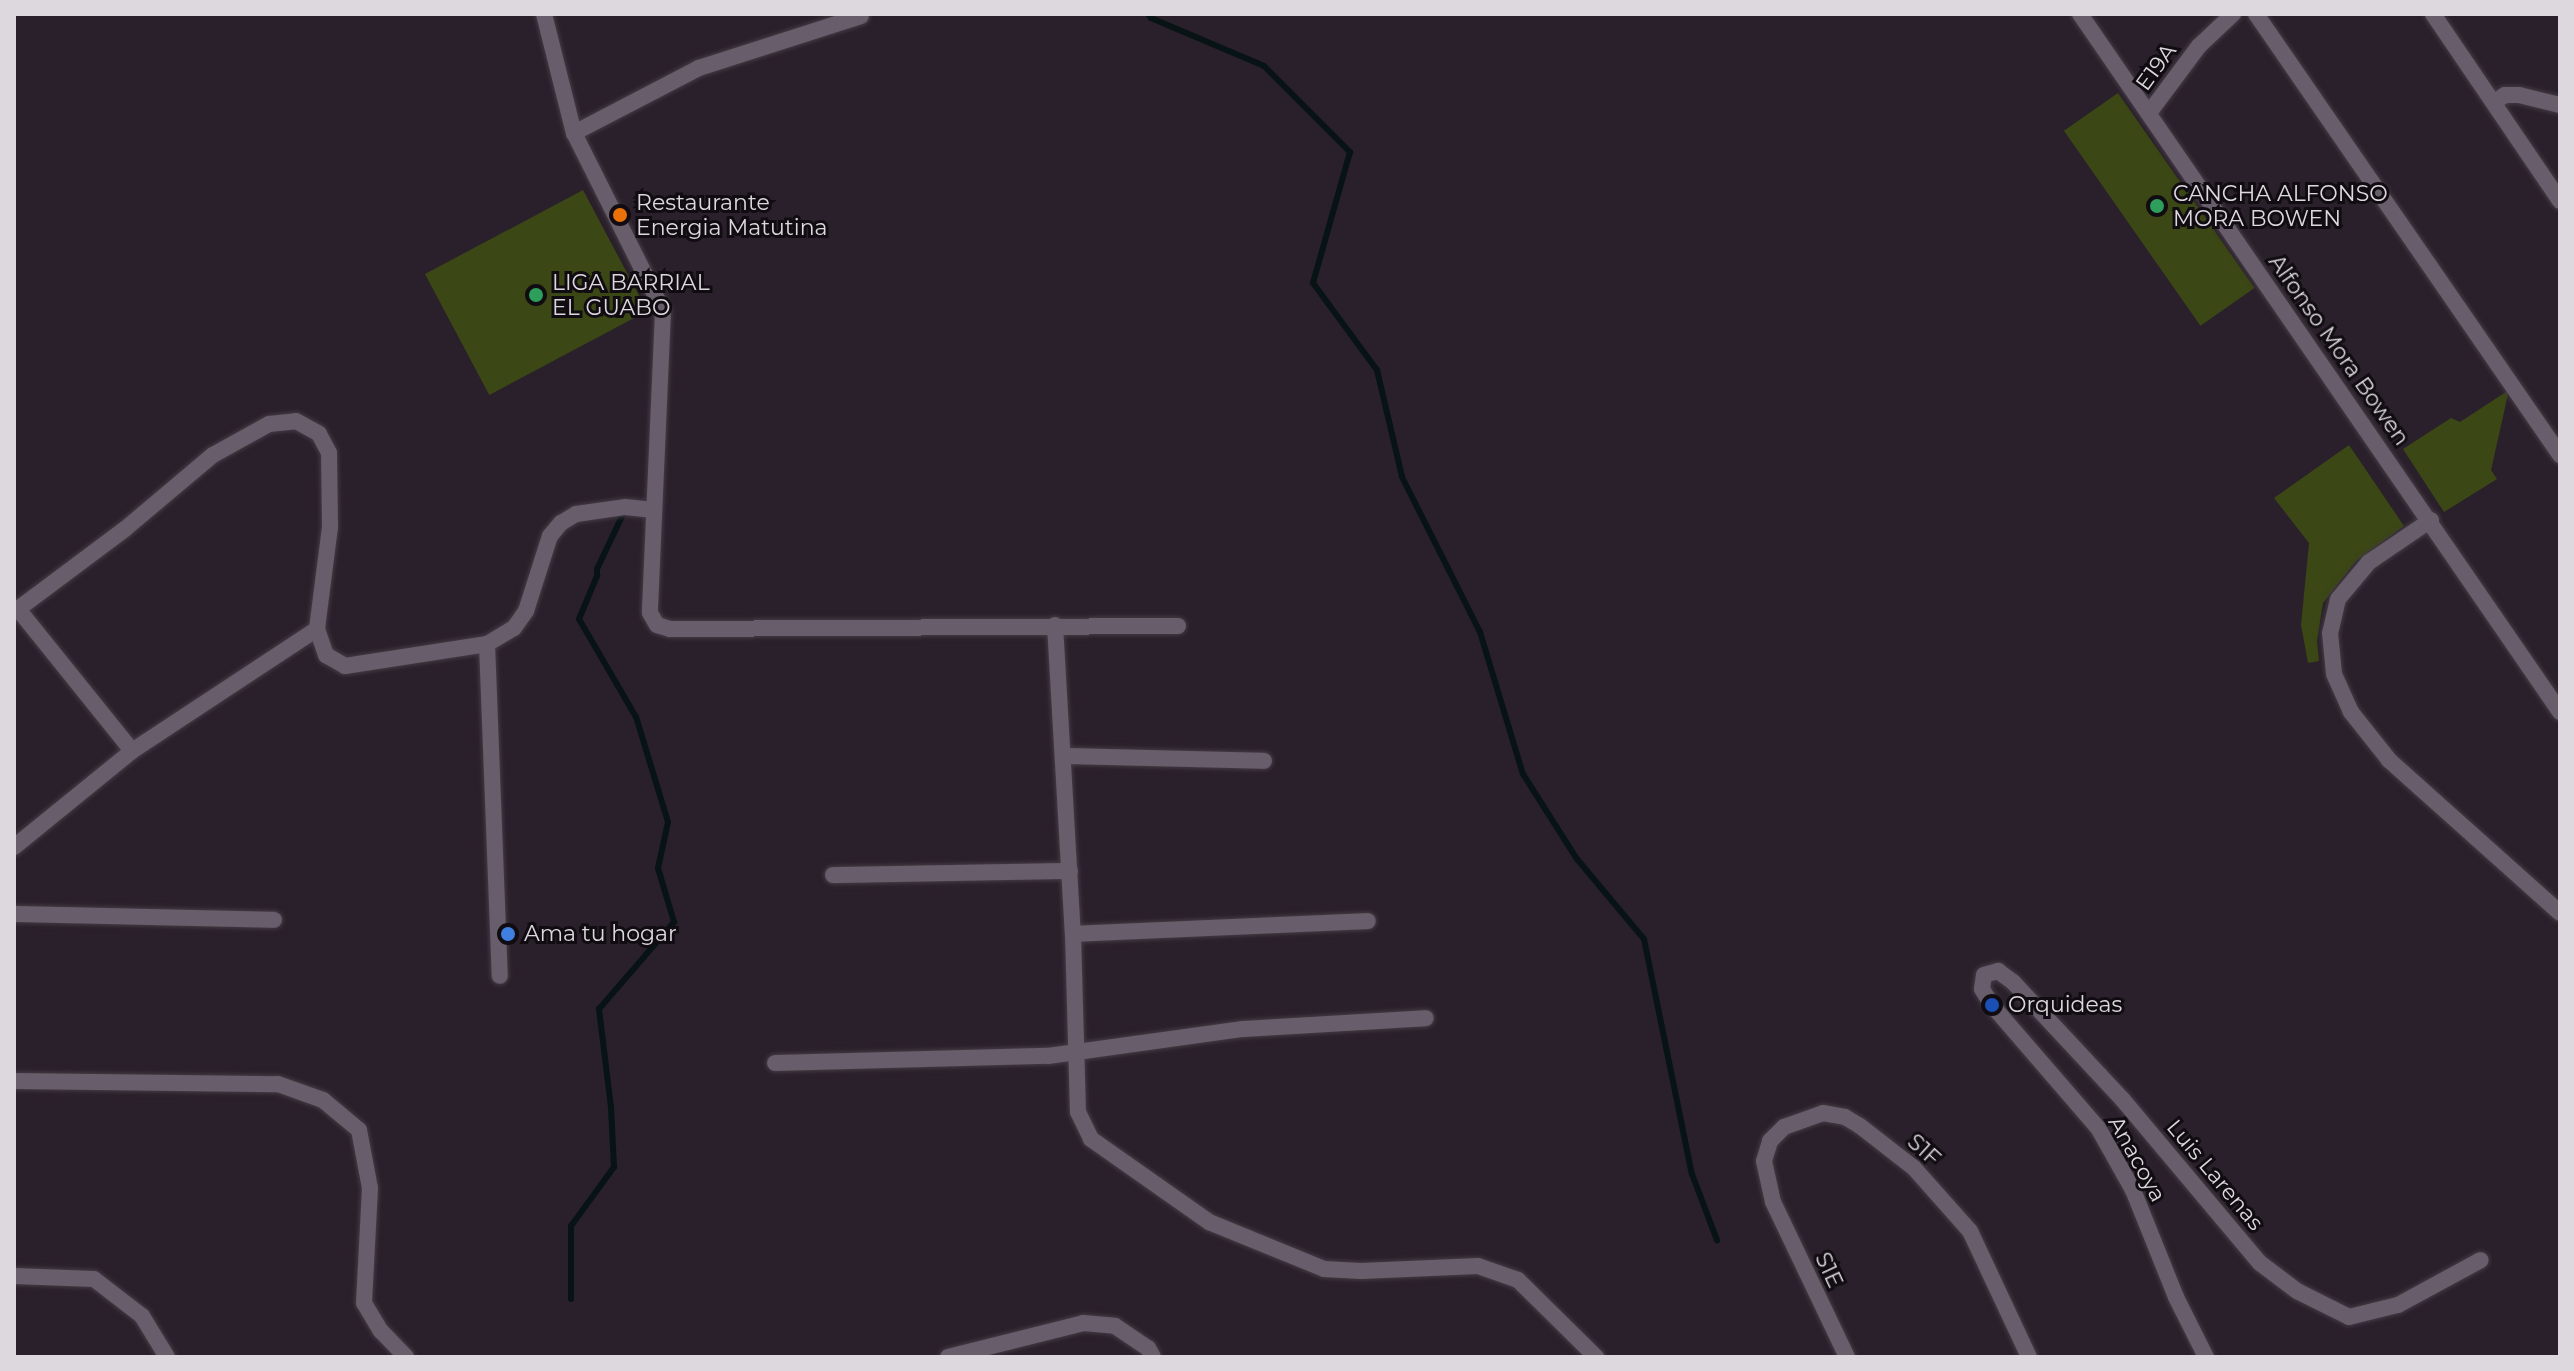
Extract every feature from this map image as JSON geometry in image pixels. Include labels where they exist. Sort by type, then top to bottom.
[{"type":"street","points":[[544,14],[574,133],[663,311],[650,613],[657,625],[670,629],[1178,626]]},
{"type":"street","name":"Alfonso Mora Bowen","points":[[2080,14],[2431,520],[2560,712]]},
{"type":"street","name":"E19A","points":[[2149,113],[2199,46],[2233,14]]},
{"type":"street","points":[[2256,14],[2560,455]]},
{"type":"street","points":[[2433,14],[2560,201]]},
{"type":"street","points":[[574,133],[699,68],[861,16]]},
{"type":"street","points":[[2494,102],[2505,95],[2519,95],[2560,105]]},
{"type":"street","points":[[132,751],[16,610],[125,529],[213,455],[269,424],[296,421],[319,434],[329,453],[330,527],[317,629],[326,655],[345,666],[487,644],[514,628],[526,611],[550,536],[561,523],[576,514],[625,507],[654,510]]},
{"type":"street","points":[[2431,520],[2369,562],[2338,599],[2330,633],[2334,674],[2351,712],[2389,760],[2560,913]]},
{"type":"street","points":[[1055,625],[1073,934],[1078,1112],[1091,1139],[1209,1222],[1324,1269],[1361,1271],[1478,1266],[1518,1280],[1596,1357]]},
{"type":"street","points":[[14,847],[132,751],[317,629]]},
{"type":"street","points":[[487,644],[500,976]]},
{"type":"street","points":[[1064,756],[1264,761]]},
{"type":"street","points":[[833,875],[1070,871]]},
{"type":"street","points":[[14,914],[274,920]]},
{"type":"street","points":[[1073,934],[1368,921]]},
{"type":"street","name":"Luis Larenas","points":[[1992,1005],[1982,989],[1984,975],[1998,971],[2013,982],[2123,1100],[2260,1263],[2297,1291],[2349,1317],[2398,1305],[2481,1260]]},
{"type":"street","name":"Anacoya","points":[[1992,1005],[2098,1128],[2133,1190],[2176,1297],[2206,1357]]},
{"type":"street","points":[[775,1063],[1048,1056],[1101,1046],[1243,1029],[1426,1018]]},
{"type":"street","points":[[14,1081],[278,1084],[323,1100],[359,1130],[370,1188],[364,1303],[381,1331],[406,1357]]},
{"type":"street","name":"S1F","points":[[1773,1202],[1764,1161],[1770,1141],[1784,1127],[1823,1113],[1845,1117],[1860,1126],[1914,1168],[1970,1231],[2029,1357]]},
{"type":"street","name":"S1E","points":[[1773,1202],[1847,1357]]},
{"type":"street","points":[[14,1276],[94,1279],[142,1316],[167,1357]]},
{"type":"street","points":[[948,1357],[1083,1323],[1115,1326],[1148,1348],[1153,1357]]},
{"type":"green space","name":"CANCHA ALFONSO MORA BOWEN","points":[[2118,93],[2255,288],[2200,326],[2064,131]]},
{"type":"green space","points":[[583,190],[647,311],[489,395],[425,274]]},
{"type":"green space","points":[[2509,390],[2491,470],[2497,479],[2444,512],[2403,449],[2451,418],[2460,422]]},
{"type":"green space","points":[[2349,445],[2404,526],[2356,561],[2323,603],[2317,641],[2319,661],[2308,663],[2301,625],[2309,543],[2274,498]]},
{"type":"waterway","points":[[1148,14],[1151,18],[1264,66],[1350,152],[1313,283],[1377,370],[1402,477],[1480,632],[1523,774],[1577,859],[1644,939],[1692,1174],[1717,1240]]},
{"type":"waterway","points":[[571,1299],[571,1226],[614,1167],[611,1107],[599,1009],[674,922],[658,868],[668,822],[636,717],[579,619],[597,569],[625,510]]},
{"type":"place","name":"CANCHA ALFONSO MORA BOWEN","points":[[2157,206]]},
{"type":"place","name":"Restaurante Energia Matutina","points":[[620,215]]},
{"type":"place","name":"LIGA BARRIAL EL GUABO","points":[[536,295]]},
{"type":"place","name":"Ama tu hogar","points":[[508,934]]},
{"type":"place","name":"Orquideas","points":[[1992,1005]]}]
